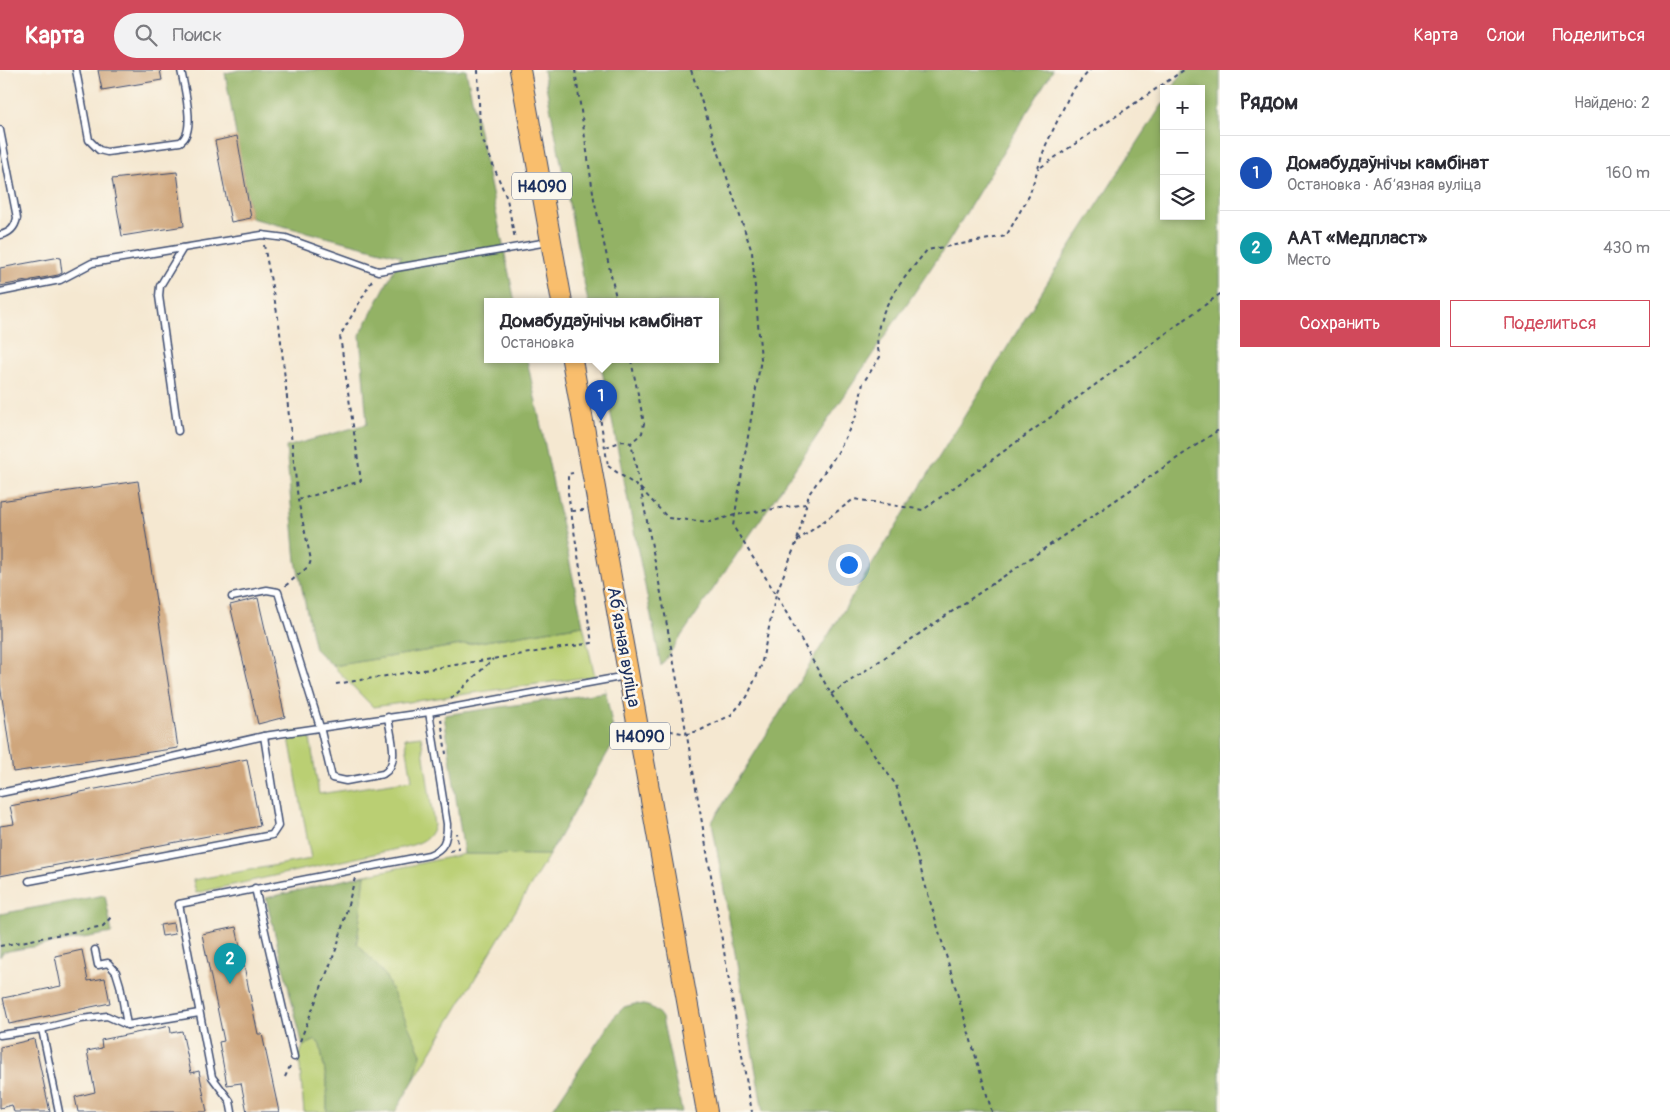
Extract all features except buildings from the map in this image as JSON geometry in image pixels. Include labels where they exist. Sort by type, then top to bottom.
[{"type":"main road","name":"Н4090","points":[[520,70],[561,298]]},
{"type":"main road","name":"Абʼязная вуліца","points":[[573,363],[600,508],[627,676],[638,724],[707,1112]]},
{"type":"lane","points":[[76,70],[89,140],[99,150],[107,152],[185,140],[190,129],[181,70]]},
{"type":"lane","points":[[0,130],[17,218],[16,226],[0,235]]},
{"type":"lane","points":[[0,292],[60,280],[92,263],[262,235],[286,238],[378,271],[516,246],[552,242]]},
{"type":"lane","points":[[178,431],[158,296],[160,286],[183,248]]},
{"type":"lane","points":[[232,597],[267,590],[278,592],[320,727],[329,772],[332,778],[346,781],[383,774],[392,767],[388,717]]},
{"type":"lane","points":[[0,792],[155,761],[264,736],[429,712],[627,676]]},
{"type":"lane","points":[[232,1112],[230,1101],[212,1078],[179,904],[429,855],[439,851],[446,842],[447,824],[429,712]]},
{"type":"lane","points":[[29,881],[272,835],[278,826],[264,736]]},
{"type":"lane","points":[[256,888],[294,1057]]},
{"type":"lane","points":[[95,950],[98,965],[108,963],[116,972],[127,1025]]},
{"type":"lane","points":[[0,1035],[42,1029],[81,1019],[107,1016],[127,1025],[199,1013]]},
{"type":"lane","points":[[42,1029],[59,1112]]},
{"type":"path","points":[[478,70],[480,134],[488,158],[508,199],[516,246]]},
{"type":"path","points":[[575,70],[594,199],[616,298]]},
{"type":"path","points":[[691,70],[752,252],[761,359],[733,526],[776,594],[831,694],[896,785],[992,1112]]},
{"type":"path","points":[[638,724],[688,734],[701,730],[731,715],[747,696],[761,666],[776,594],[797,541],[809,494],[838,452],[857,414],[863,383],[880,357],[876,346],[878,332],[891,296],[927,250],[1006,236],[1029,196],[1045,148],[1071,92],[1090,70]]},
{"type":"path","points":[[1040,167],[1184,70]]},
{"type":"path","points":[[262,235],[279,323],[298,500],[310,560],[309,566],[278,592]]},
{"type":"path","points":[[298,500],[361,481],[340,336],[378,271]]},
{"type":"path","points":[[797,541],[854,499],[922,510],[1220,294]]},
{"type":"path","points":[[631,444],[642,433],[644,422],[632,363]]},
{"type":"path","points":[[598,404],[605,441]]},
{"type":"path","points":[[831,694],[1220,429]]},
{"type":"path","points":[[606,447],[623,442],[631,444]]},
{"type":"path","points":[[631,444],[688,734],[702,830],[752,1112]]},
{"type":"path","points":[[608,466],[641,489],[668,518],[710,522],[735,515],[806,504]]},
{"type":"path","points":[[336,684],[592,643],[568,493],[568,474],[573,473]]},
{"type":"path","points":[[446,756],[440,710],[493,659]]},
{"type":"path","points":[[449,851],[458,850],[456,831]]},
{"type":"path","points":[[285,1077],[336,947],[357,871]]},
{"type":"path","points":[[0,946],[103,926],[112,916]]},
{"type":"green space","points":[[240,70],[466,70],[514,298],[484,298],[484,363],[528,363],[583,625],[333,666],[315,649],[296,561],[286,447],[367,424],[360,335],[401,256],[251,218],[225,73]]},
{"type":"green space","points":[[543,70],[1053,70],[946,246],[661,666],[601,363],[719,363],[719,298],[587,298]]},
{"type":"green space","points":[[1184,70],[1220,70],[1220,1112],[763,1112],[712,822],[1054,272],[1160,108],[1160,220],[1205,220],[1205,85],[1175,85]]},
{"type":"green space","points":[[583,625],[595,676],[373,707],[333,666]]},
{"type":"green space","points":[[606,692],[615,740],[549,855],[464,854],[444,715]]},
{"type":"green space","points":[[288,732],[309,732],[319,794],[412,780],[405,738],[421,736],[434,825],[432,831],[426,839],[407,847],[196,893],[193,880],[311,859]]},
{"type":"green space","points":[[464,854],[549,855],[414,1080],[421,1054],[357,943],[365,875]]},
{"type":"green space","points":[[365,875],[357,943],[385,975],[421,1054],[414,1080],[395,1112],[327,1112],[327,1083],[320,1045],[316,1040],[303,1046],[266,898]]},
{"type":"green space","points":[[105,895],[112,933],[3,952],[0,957],[0,914]]},
{"type":"green space","points":[[635,1004],[651,1007],[662,1018],[682,1112],[551,1112],[614,1017],[624,1007]]},
{"type":"green space","points":[[316,1040],[320,1045],[327,1083],[327,1112],[304,1112],[299,1057],[303,1046]]},
{"type":"place","name":"Домабудаўнічы камбінат","points":[[601,421]]},
{"type":"place","name":"ААТ «Медпласт»","points":[[230,984]]}]
